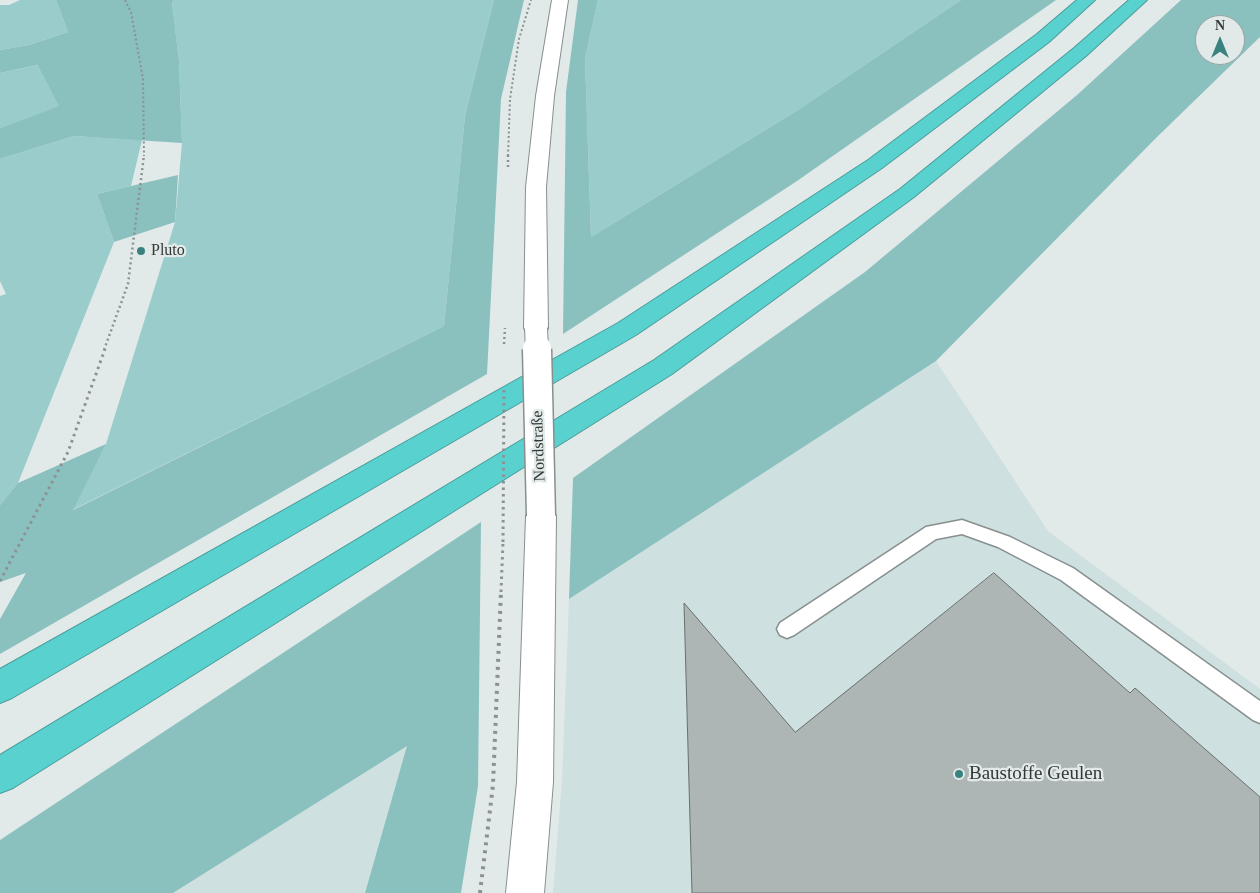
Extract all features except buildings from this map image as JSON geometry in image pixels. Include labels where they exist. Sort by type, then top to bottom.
[{"type":"highway","points":[[0,688],[627,329],[875,164],[1043,38],[1087,0]]},
{"type":"highway","points":[[0,775],[663,367],[907,193],[1139,3]]},
{"type":"street","name":"Nordstraße","points":[[525,893],[535,782],[541,516],[536,328],[536,187],[545,96],[560,0]]},
{"type":"lane","points":[[787,629],[932,532],[962,527],[1004,542],[1067,574],[1260,713]]},
{"type":"path","points":[[0,581],[68,452],[128,284],[144,164],[143,79],[126,0]]},
{"type":"path","points":[[504,344],[504,354]]},
{"type":"path","points":[[480,893],[494,786],[502,542],[504,384]]},
{"type":"shaded area","points":[[20,0],[56,0],[68,32],[29,45],[0,50],[0,5],[9,5]]},
{"type":"shaded area","points":[[56,0],[174,0],[172,3],[179,60],[182,143],[74,136],[0,159],[0,128],[59,106],[38,65],[0,73],[0,50],[29,45],[68,32]]},
{"type":"shaded area","points":[[174,0],[494,0],[465,116],[444,326],[72,510],[106,444],[175,222],[182,143],[179,60],[172,3]]},
{"type":"shaded area","points":[[494,0],[524,0],[501,99],[487,374],[0,654],[0,619],[26,573],[0,582],[0,505],[18,483],[106,444],[73,510],[444,326],[465,116]]},
{"type":"shaded area","points":[[578,0],[598,0],[585,58],[591,237],[798,110],[961,0],[1056,0],[797,181],[563,334],[566,92]]},
{"type":"shaded area","points":[[598,0],[961,0],[798,110],[591,237],[585,58]]},
{"type":"shaded area","points":[[1181,0],[1260,0],[1260,37],[1245,52],[1245,15],[1195,15],[1195,65],[1231,65],[1156,138],[936,361],[569,599],[573,478],[865,272],[1077,95]]},
{"type":"shaded area","points":[[39,65],[60,106],[0,128],[0,73]]},
{"type":"shaded area","points":[[74,136],[142,140],[131,186],[97,194],[114,242],[18,483],[0,505],[0,296],[6,294],[0,281],[0,159]]},
{"type":"shaded area","points":[[178,175],[175,222],[114,242],[97,194]]},
{"type":"shaded area","points":[[936,361],[1048,531],[1260,689],[1260,893],[553,893],[562,781],[569,599]]},
{"type":"shaded area","points":[[481,522],[478,786],[461,893],[365,893],[407,746],[173,893],[0,893],[0,840]]},
{"type":"shaded area","points":[[408,745],[365,893],[173,893]]},
{"type":"place","name":"Pluto","points":[[141,251]]},
{"type":"place","name":"Baustoffe Geulen","points":[[959,774]]}]
